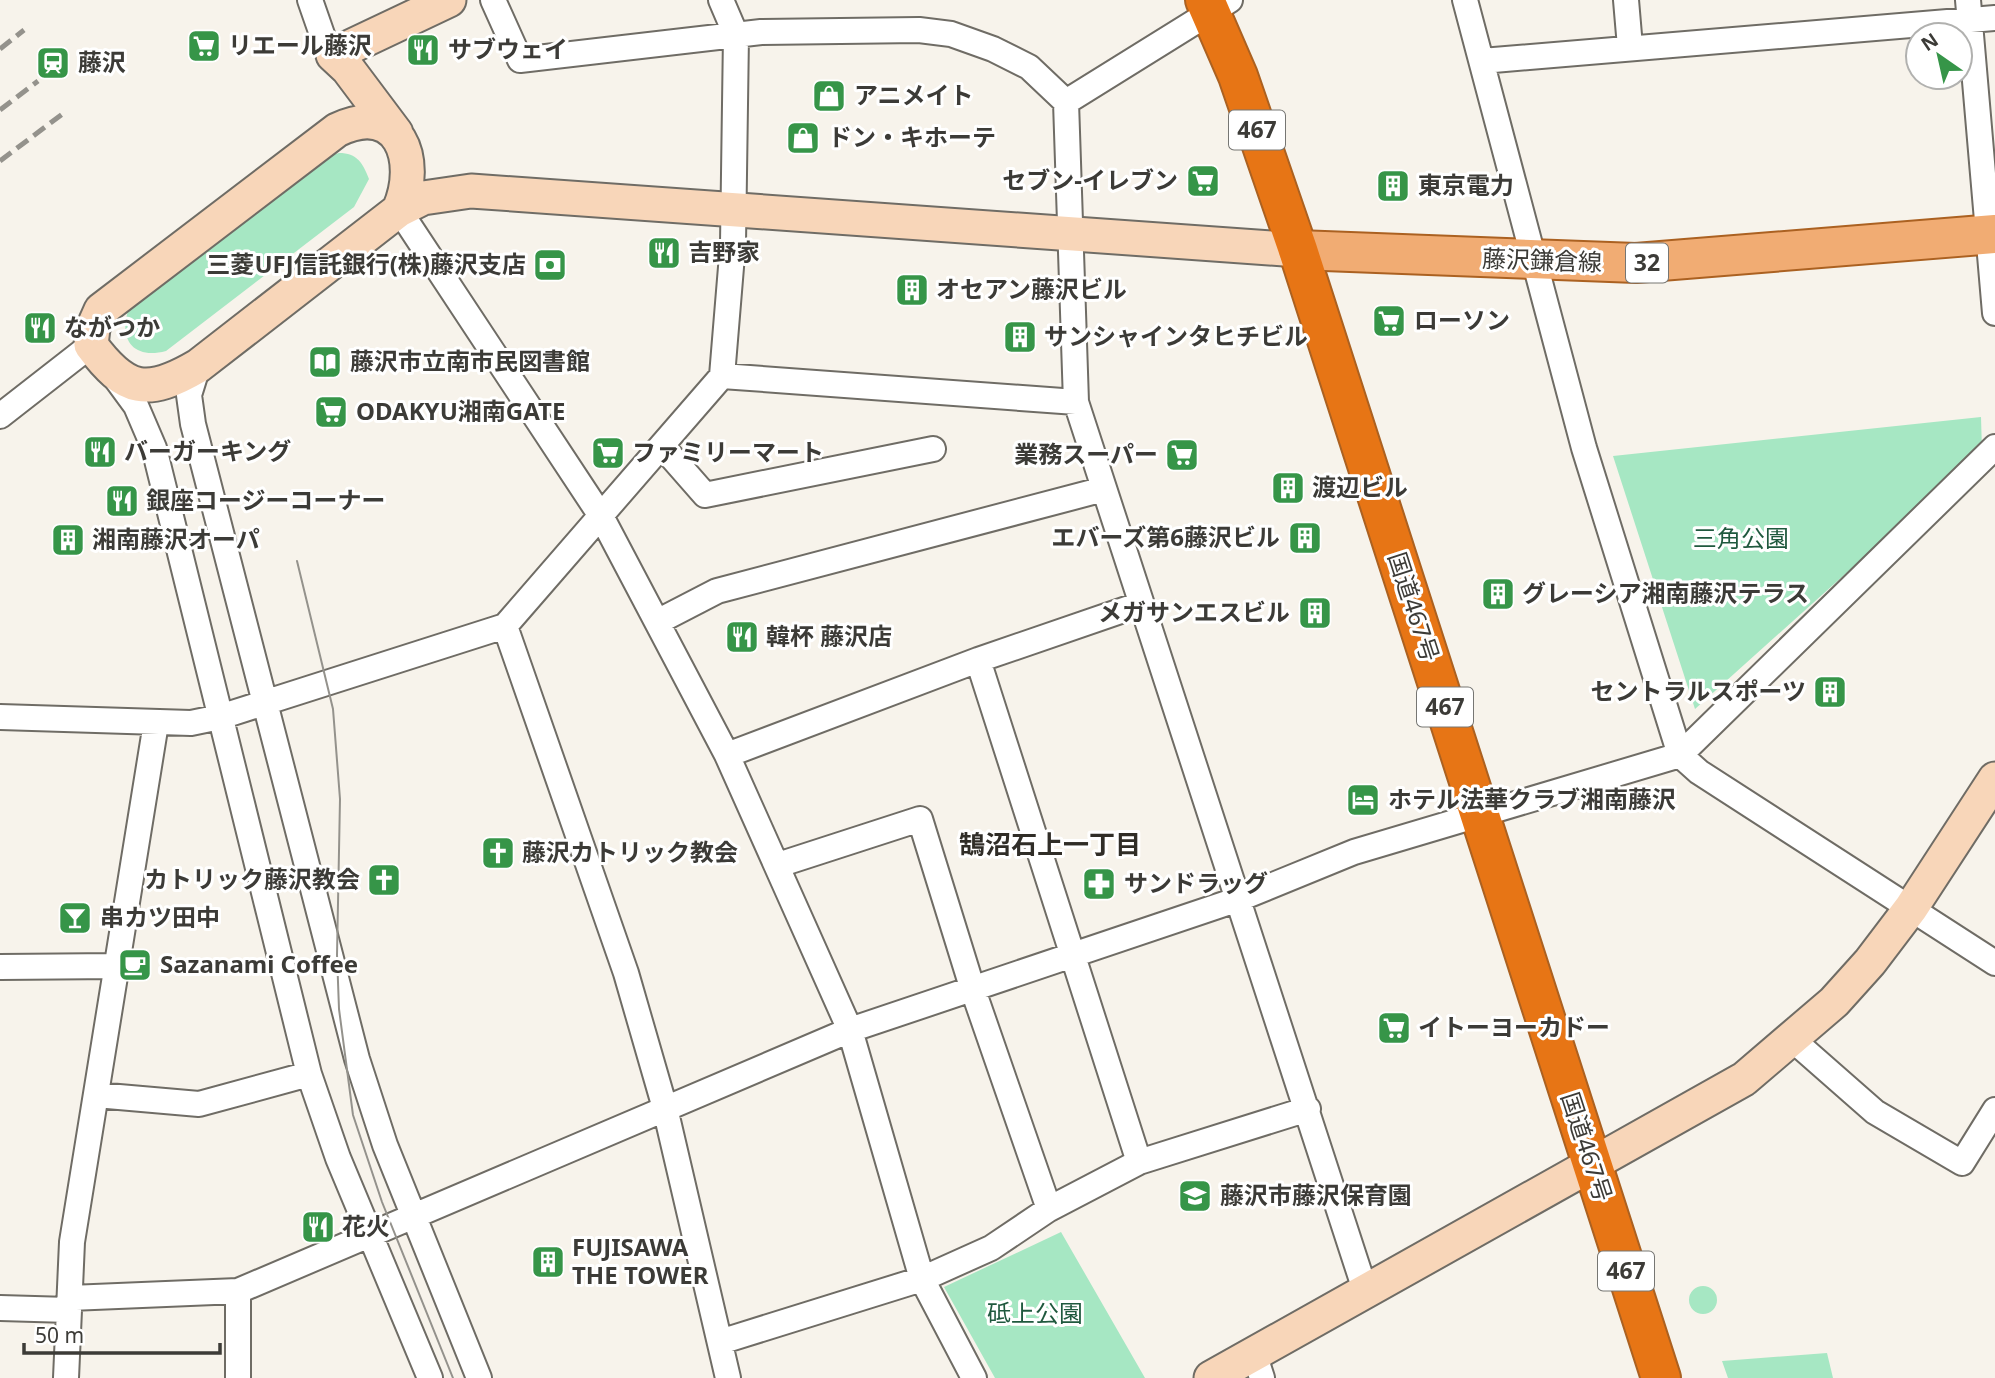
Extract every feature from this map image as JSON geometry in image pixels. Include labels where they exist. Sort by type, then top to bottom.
[{"type":"highway","name":"国道467号","points":[[1215,4],[1298,250],[1661,1378]]},
{"type":"main road","name":"藤沢鎌倉線","points":[[1298,250],[1636,263],[1992,234]]},
{"type":"street","points":[[310,0],[325,43],[398,136],[428,169],[471,191]]},
{"type":"street","points":[[333,55],[449,0]]},
{"type":"street","points":[[493,0],[520,60],[761,32],[919,30],[951,34],[993,49],[1029,67],[1066,102],[1076,402],[1365,1290]]},
{"type":"street","points":[[0,717],[191,723],[220,717],[505,626],[722,376],[734,210],[736,35],[721,0]]},
{"type":"street","points":[[1465,0],[1584,449],[1680,755],[1699,772],[1995,963]]},
{"type":"street","points":[[1626,0],[1630,47]]},
{"type":"street","points":[[1066,102],[1215,4]]},
{"type":"street","points":[[1482,61],[1969,10],[1995,18]]},
{"type":"street","points":[[1969,10],[1992,234],[1995,313]]},
{"type":"street","points":[[399,210],[408,180],[408,164],[398,136],[383,125],[369,121],[353,122],[337,130],[101,310],[93,328],[100,358],[136,406],[154,448],[309,1074],[369,1235],[430,1378]]},
{"type":"street","points":[[100,358],[123,381],[153,384],[174,380],[198,366],[399,210],[423,198],[471,191],[1298,250]]},
{"type":"street","points":[[399,210],[601,516],[659,621],[727,755],[850,1030],[922,1279],[974,1378]]},
{"type":"street","points":[[0,416],[100,358]]},
{"type":"street","points":[[198,366],[189,395],[193,424],[357,1059],[413,1216],[479,1378]]},
{"type":"street","points":[[722,376],[1076,402]]},
{"type":"street","points":[[662,446],[705,495],[933,449]]},
{"type":"street","points":[[0,1308],[238,1292],[850,1030],[972,986],[1239,900],[1354,852],[1680,755],[1995,447]]},
{"type":"street","points":[[659,621],[717,591],[1104,489]]},
{"type":"street","points":[[727,755],[978,660],[1141,604]]},
{"type":"street","points":[[505,626],[626,973],[664,1108],[729,1378]]},
{"type":"street","points":[[978,660],[1139,1162]]},
{"type":"street","points":[[66,1378],[72,1242],[156,723]]},
{"type":"street","points":[[1211,1378],[1258,1365],[1365,1290],[1744,1079],[1793,1040],[1834,1002],[1911,908],[1995,779]]},
{"type":"street","points":[[778,865],[920,819],[972,986],[1049,1209]]},
{"type":"street","points":[[0,967],[117,966]]},
{"type":"street","points":[[1793,1040],[1875,1112],[1962,1163],[1995,1110]]},
{"type":"street","points":[[96,1095],[199,1104],[309,1074]]},
{"type":"street","points":[[720,1342],[922,1279],[991,1248],[1049,1209],[1139,1162],[1308,1110]]},
{"type":"street","points":[[238,1292],[238,1378]]},
{"type":"green space","points":[[339,153],[355,157],[369,179],[354,207],[166,351],[144,352],[131,344],[125,329],[129,308],[329,156]]},
{"type":"green space","name":"三角公園","points":[[1981,417],[1982,451],[1695,709],[1613,456]]},
{"type":"green space","name":"砥上公園","points":[[1061,1232],[1145,1378],[995,1378],[944,1287]]},
{"type":"green space","points":[[1703,1286],[1713,1290],[1717,1300],[1713,1310],[1703,1314],[1693,1310],[1689,1300],[1693,1290]]},
{"type":"green space","points":[[1827,1353],[1833,1378],[1728,1378],[1722,1361]]},
{"type":"tram line","points":[[297,561],[333,709],[340,799],[337,955],[339,1009],[353,1115],[382,1202],[453,1378]]},
{"type":"railway","points":[[0,49],[24,30]]},
{"type":"railway","points":[[0,110],[38,81]]},
{"type":"railway","points":[[0,161],[65,112]]},
{"type":"place","name":"リエール藤沢","points":[[204,46]]},
{"type":"place","name":"サブウェイ","points":[[423,50]]},
{"type":"place","name":"藤沢","points":[[53,63]]},
{"type":"place","name":"アニメイト","points":[[829,96]]},
{"type":"place","name":"ドン・キホーテ","points":[[803,138]]},
{"type":"place","name":"セブン-イレブン","points":[[1203,181]]},
{"type":"place","name":"東京電力","points":[[1393,186]]},
{"type":"place","name":"吉野家","points":[[664,253]]},
{"type":"place","name":"三菱UFJ信託銀行(株)藤沢支店","points":[[550,265]]},
{"type":"place","name":"オセアン藤沢ビル","points":[[912,290]]},
{"type":"place","name":"ローソン","points":[[1389,321]]},
{"type":"place","name":"ながつか","points":[[40,328]]},
{"type":"place","name":"サンシャインタヒチビル","points":[[1020,337]]},
{"type":"place","name":"藤沢市立南市民図書館","points":[[325,362]]},
{"type":"place","name":"ODAKYU湘南GATE","points":[[331,412]]},
{"type":"place","name":"バーガーキング","points":[[100,452]]},
{"type":"place","name":"ファミリーマート","points":[[608,453]]},
{"type":"place","name":"業務スーパー","points":[[1182,455]]},
{"type":"place","name":"渡辺ビル","points":[[1288,488]]},
{"type":"place","name":"銀座コージーコーナー","points":[[122,501]]},
{"type":"place","name":"エバーズ第6藤沢ビル","points":[[1305,538]]},
{"type":"place","name":"湘南藤沢オーパ","points":[[68,540]]},
{"type":"place","name":"グレーシア湘南藤沢テラス","points":[[1498,594]]},
{"type":"place","name":"メガサンエスビル","points":[[1315,613]]},
{"type":"place","name":"韓杯 藤沢店","points":[[742,637]]},
{"type":"place","name":"セントラルスポーツ","points":[[1830,692]]},
{"type":"place","name":"ホテル法華クラブ湘南藤沢","points":[[1363,800]]},
{"type":"place","name":"藤沢カトリック教会","points":[[498,853]]},
{"type":"place","name":"カトリック藤沢教会","points":[[384,880]]},
{"type":"place","name":"サンドラッグ","points":[[1099,884]]},
{"type":"place","name":"串カツ田中","points":[[75,918]]},
{"type":"place","name":"Sazanami Coffee","points":[[135,965]]},
{"type":"place","name":"イトーヨーカドー","points":[[1394,1028]]},
{"type":"place","name":"藤沢市藤沢保育園","points":[[1195,1196]]},
{"type":"place","name":"花火","points":[[318,1227]]},
{"type":"place","name":"FUJISAWA THE TOWER","points":[[548,1262]]},
{"type":"district","name":"鵠沼石上一丁目","points":[[1050,845]]}]
